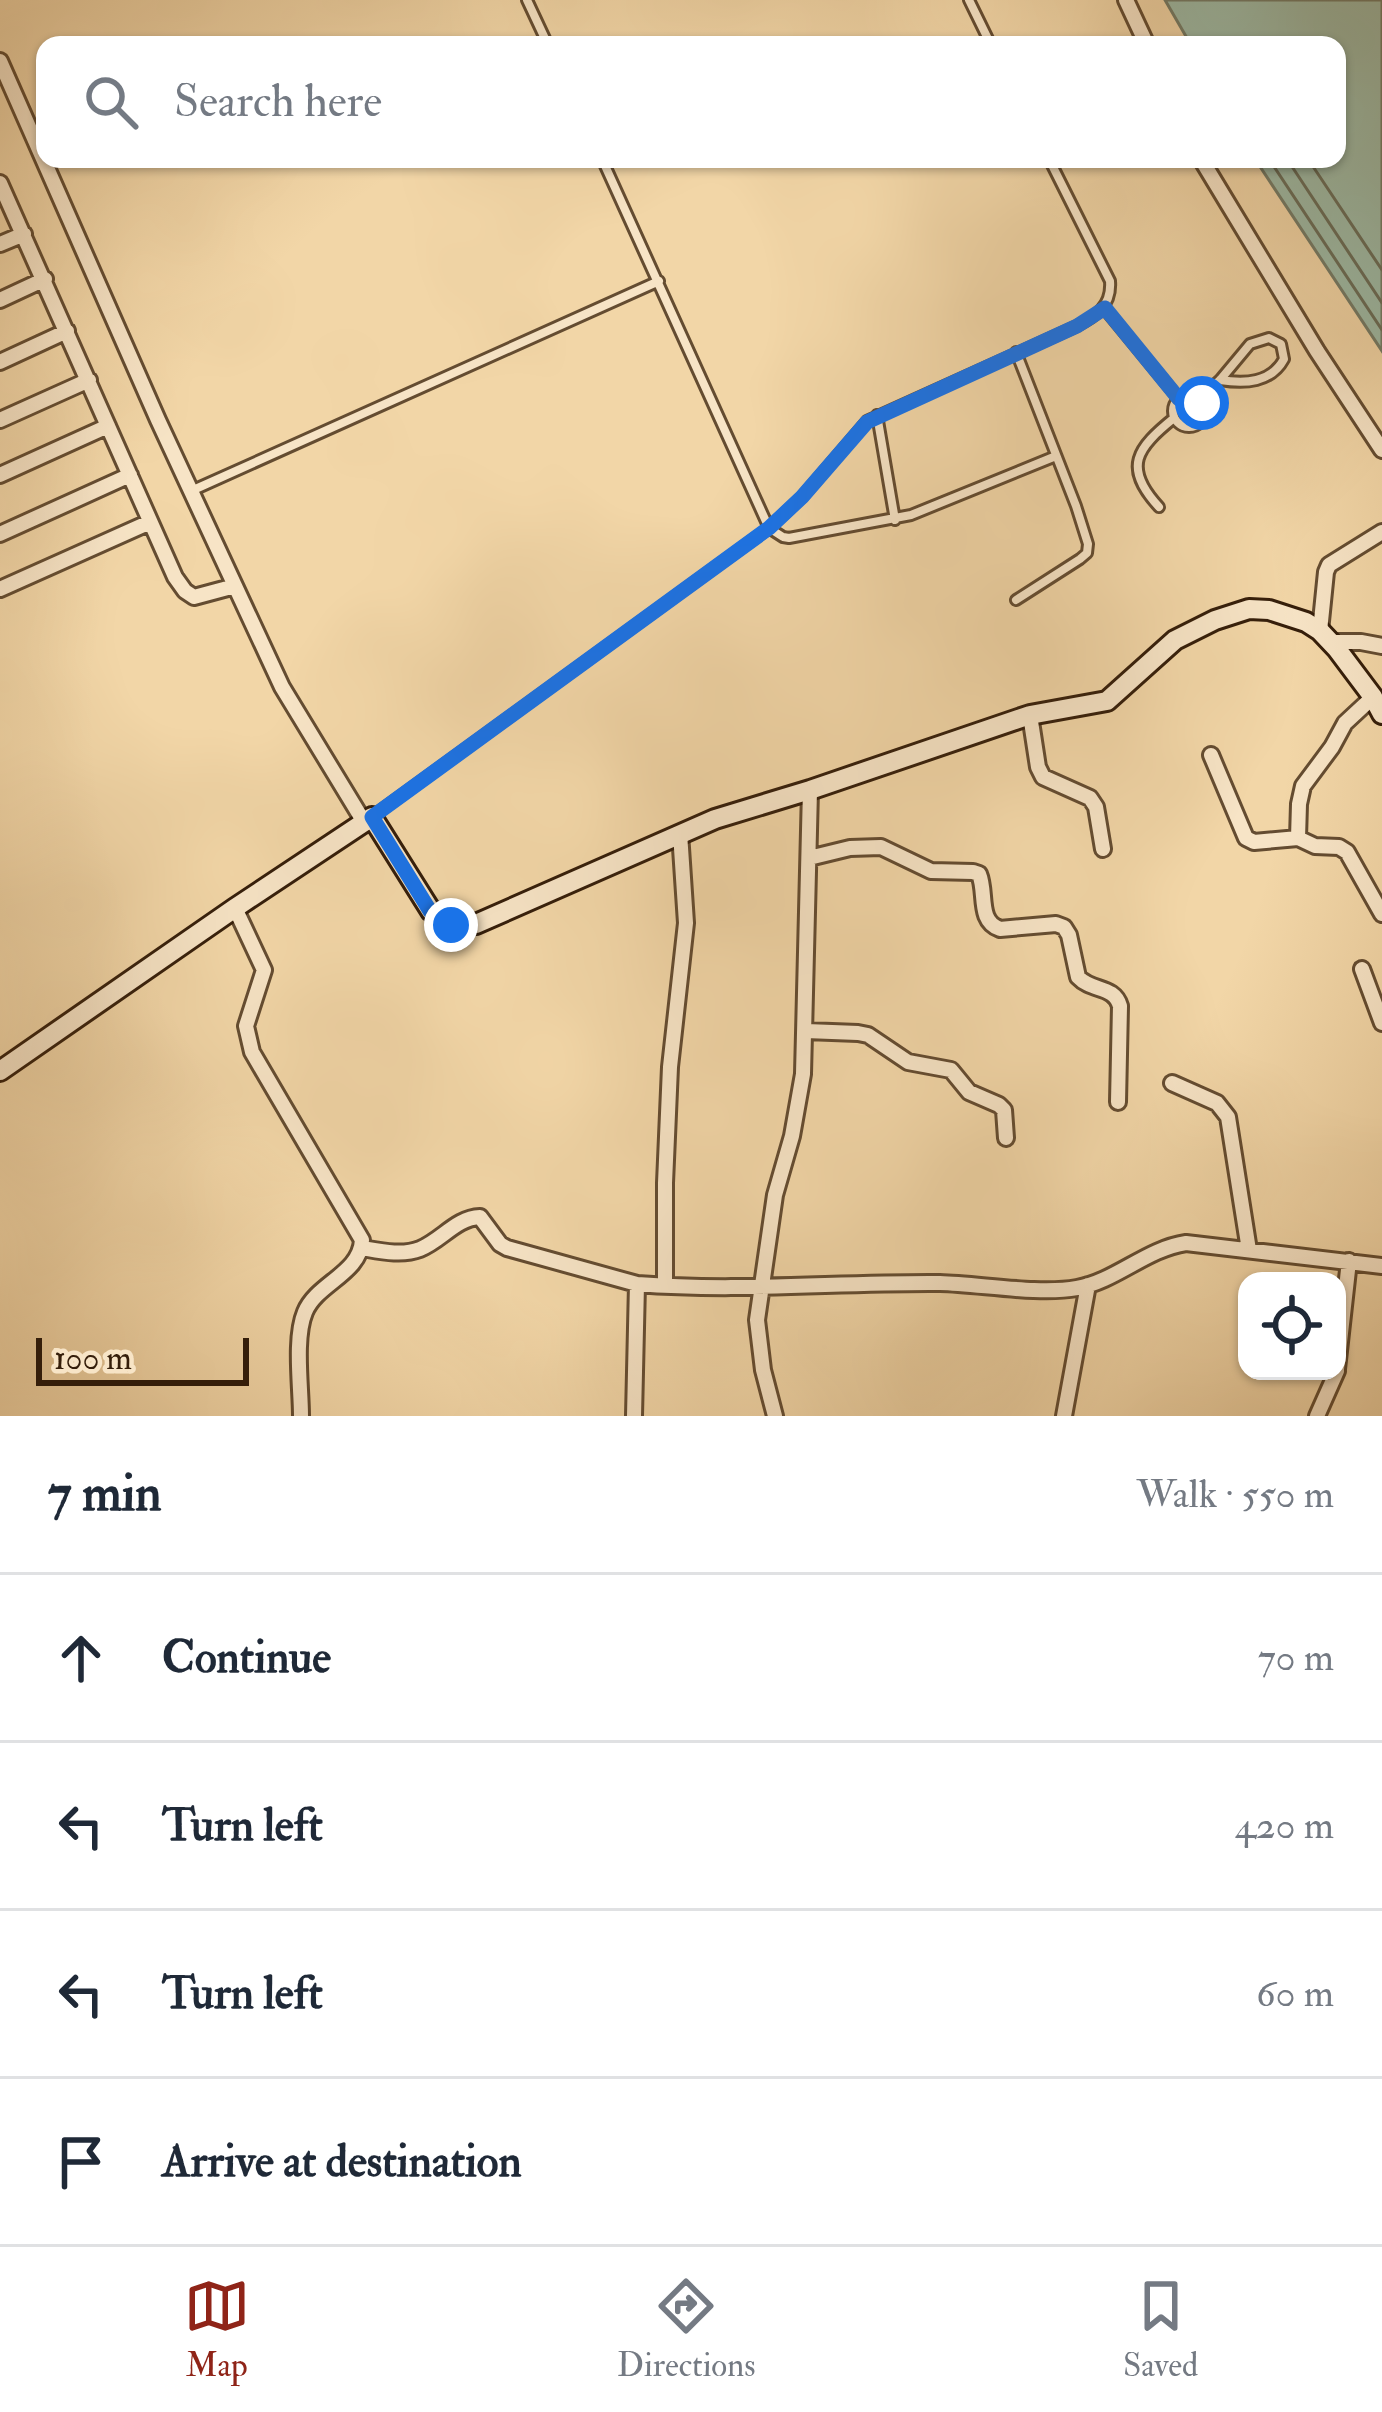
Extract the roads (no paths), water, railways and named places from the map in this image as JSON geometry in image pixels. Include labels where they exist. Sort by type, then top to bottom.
[{"type":"street","points":[[1126,0],[1143,36]]},
{"type":"street","points":[[0,62],[36,143]]},
{"type":"street","points":[[47,168],[281,687],[430,911],[451,925],[476,924],[716,819],[1030,715],[1107,701],[1175,640],[1224,616],[1262,608],[1306,622],[1326,637],[1377,705],[1345,723],[1326,758],[1303,786],[1298,838]]},
{"type":"street","points":[[1207,168],[1382,450]]},
{"type":"street","points":[[1,187],[175,577],[185,591],[200,597],[235,586]]},
{"type":"street","points":[[0,244],[24,234]]},
{"type":"street","points":[[0,300],[45,279]]},
{"type":"street","points":[[0,362],[67,331]]},
{"type":"street","points":[[0,420],[89,380]]},
{"type":"street","points":[[0,476],[109,426]]},
{"type":"street","points":[[0,534],[130,476]]},
{"type":"street","points":[[0,589],[150,522]]},
{"type":"street","points":[[1326,637],[1329,565],[1382,532]]},
{"type":"street","points":[[1326,637],[1382,646]]},
{"type":"street","points":[[1030,715],[1043,777],[1090,798],[1096,806],[1103,849]]},
{"type":"street","points":[[1211,755],[1246,838],[1254,842],[1298,838],[1315,846],[1339,848],[1346,852],[1382,914]]},
{"type":"street","points":[[775,1416],[757,1320],[776,1196],[803,1075],[810,790]]},
{"type":"street","points":[[0,1071],[368,820]]},
{"type":"street","points":[[665,1286],[670,1067],[686,923],[680,832]]},
{"type":"street","points":[[809,857],[881,847],[931,871],[973,872],[982,882],[987,921],[992,926],[1064,927],[1078,977],[1090,987],[1112,992],[1120,1006],[1118,1102]]},
{"type":"street","points":[[235,908],[264,970],[246,1026],[251,1052],[358,1231],[362,1249],[305,1312],[300,1335],[301,1416]]},
{"type":"street","points":[[1363,969],[1382,1023]]},
{"type":"street","points":[[806,1031],[868,1035],[908,1063],[945,1067],[969,1092],[1004,1110],[1006,1138]]},
{"type":"street","points":[[1172,1083],[1217,1103],[1228,1117],[1249,1250]]},
{"type":"street","points":[[362,1249],[396,1253],[421,1249],[466,1219],[481,1217],[507,1248],[637,1284],[665,1286],[938,1283],[1058,1290],[1088,1285],[1168,1246],[1186,1244],[1382,1266]]},
{"type":"street","points":[[1346,1288],[1349,1261]]},
{"type":"street","points":[[634,1416],[637,1284]]},
{"type":"street","points":[[1064,1416],[1088,1285]]},
{"type":"street","points":[[1317,1416],[1333,1380]]},
{"type":"lane","points":[[527,0],[544,36]]},
{"type":"lane","points":[[969,0],[987,36]]},
{"type":"lane","points":[[606,168],[769,528],[790,538],[895,520],[1056,455]]},
{"type":"lane","points":[[368,820],[769,528],[867,422],[1077,326],[1105,308],[1109,281],[1053,168]]},
{"type":"lane","points":[[191,491],[658,281]]},
{"type":"lane","points":[[1105,308],[1179,399]]},
{"type":"lane","points":[[1198,399],[1250,344],[1270,338],[1282,344],[1284,358],[1271,375],[1245,382],[1220,380]]},
{"type":"lane","points":[[1016,352],[1088,544],[1087,553],[1016,600]]},
{"type":"lane","points":[[1189,395],[1198,399],[1204,408],[1201,422],[1186,427],[1174,418],[1179,399],[1189,395]]},
{"type":"lane","points":[[878,415],[895,520]]},
{"type":"lane","points":[[1159,507],[1144,491],[1139,463],[1146,441],[1174,418]]},
{"type":"water","points":[[1165,0],[1382,0],[1382,351],[1261,168],[1346,168],[1346,36],[1186,36]]}]
